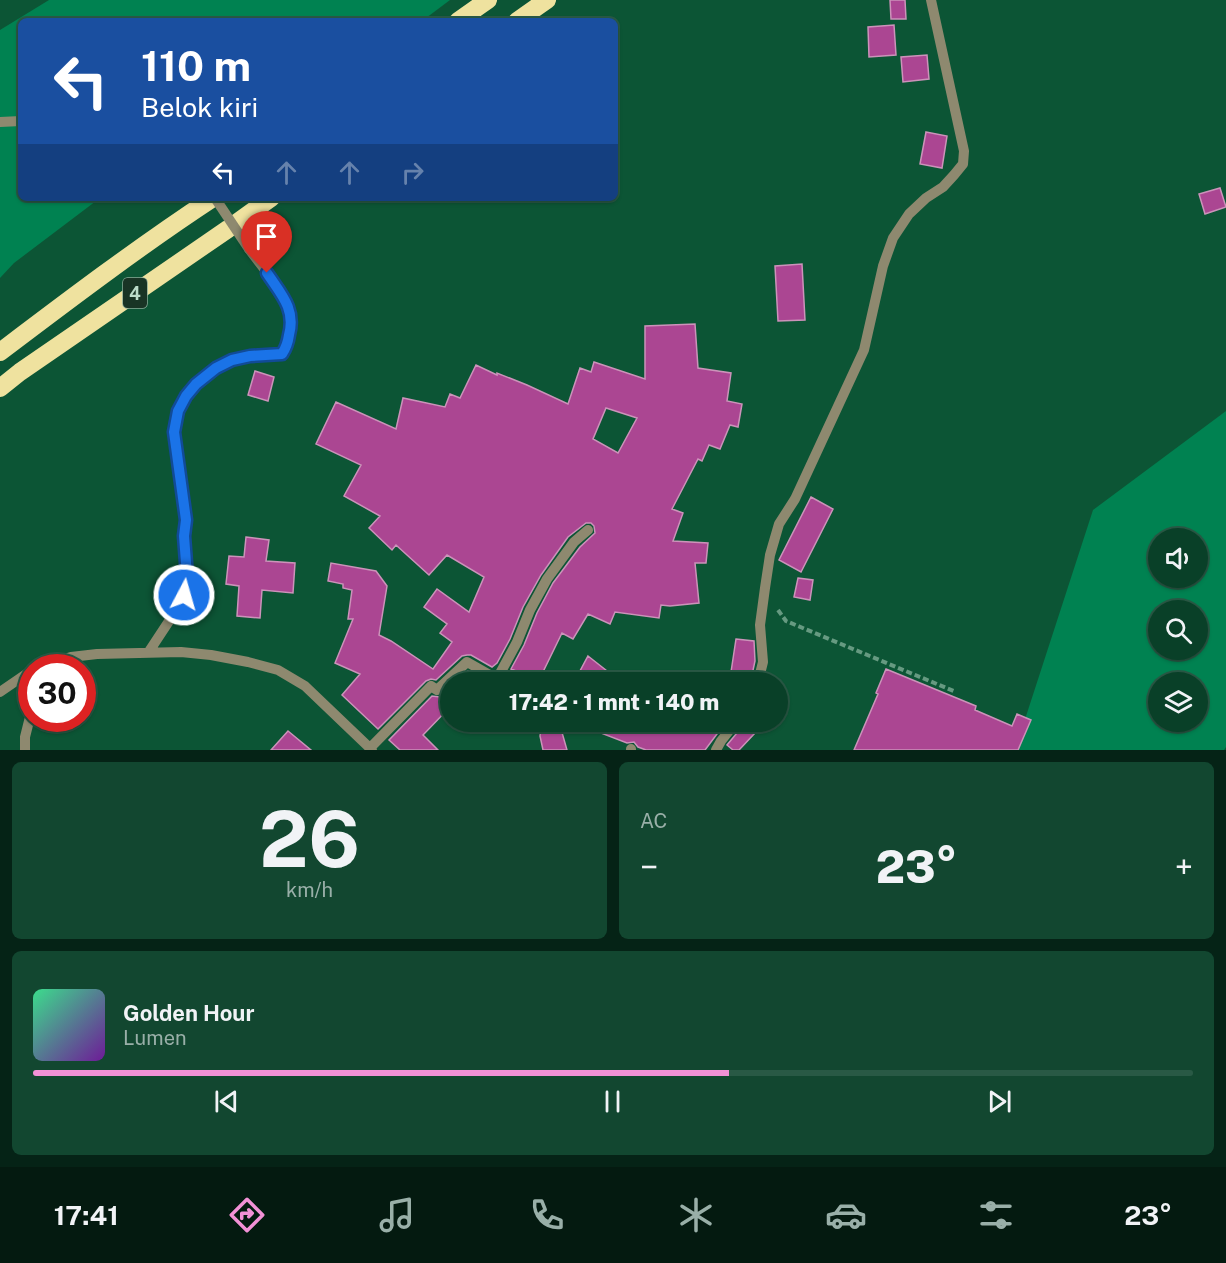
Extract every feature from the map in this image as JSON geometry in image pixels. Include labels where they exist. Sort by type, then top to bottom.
[{"type":"highway","points":[[462,18],[488,0]]},
{"type":"highway","points":[[521,18],[547,0]]},
{"type":"highway","name":"4","points":[[0,352],[179,220],[209,201]]},
{"type":"highway","name":"4","points":[[0,388],[267,201]]},
{"type":"street","points":[[760,672],[763,662],[760,625],[770,555],[779,524],[795,499],[864,350],[883,266],[893,238],[909,214],[926,198],[943,187],[963,164],[964,151],[931,0]]},
{"type":"street","points":[[0,122],[18,121]]},
{"type":"street","points":[[148,653],[184,595],[187,576],[184,536],[186,520],[174,432],[178,411],[196,384],[216,368],[232,360],[250,356],[282,354],[286,348],[292,324],[290,311],[282,294],[216,201]]},
{"type":"street","points":[[96,654],[181,652],[211,655],[278,670],[305,686],[371,749],[431,686],[437,690],[467,662],[497,679],[547,579],[574,542],[588,530]]},
{"type":"street","points":[[0,692],[18,680]]},
{"type":"street","points":[[25,750],[26,732]]},
{"type":"street","points":[[716,750],[728,732]]},
{"type":"path","points":[[765,588],[786,621],[956,692]]},
{"type":"green space","points":[[49,0],[450,0],[426,18],[20,18]]},
{"type":"green space","points":[[18,19],[18,201],[96,201],[14,263],[0,278],[0,30]]},
{"type":"green space","points":[[1226,411],[1226,747],[1224,750],[1015,750],[1093,510]]},
{"type":"building","points":[[890,0],[905,0],[906,19],[891,19]]},
{"type":"building","points":[[894,25],[896,55],[869,57],[868,27]]},
{"type":"building","points":[[927,55],[929,79],[903,82],[901,57]]},
{"type":"building","points":[[926,132],[947,136],[942,168],[920,164]]},
{"type":"building","points":[[1220,188],[1226,207],[1205,214],[1199,194]]},
{"type":"building","points":[[802,264],[805,320],[778,321],[775,266]]},
{"type":"building","points":[[695,324],[698,368],[731,373],[727,401],[742,404],[738,427],[730,425],[720,449],[709,445],[702,461],[698,459],[672,509],[683,513],[673,541],[708,543],[706,563],[695,563],[699,603],[661,605],[659,618],[615,612],[610,624],[588,614],[573,639],[562,633],[543,672],[519,672],[511,669],[553,583],[580,547],[595,533],[594,526],[586,523],[568,537],[541,575],[497,663],[492,667],[471,655],[462,656],[445,672],[440,672],[440,676],[436,680],[426,681],[378,729],[342,695],[360,674],[335,663],[353,619],[348,619],[352,590],[343,588],[343,584],[328,581],[331,563],[376,571],[387,586],[379,635],[433,669],[452,642],[440,633],[447,624],[424,607],[437,589],[469,612],[484,577],[447,555],[429,575],[396,545],[392,550],[369,528],[380,516],[344,496],[361,465],[316,444],[336,402],[396,429],[403,398],[445,407],[450,394],[460,398],[476,365],[568,404],[580,368],[591,372],[594,362],[645,379],[645,326]],"holes":[[[606,408],[637,418],[618,453],[593,439]]]},
{"type":"building","points":[[255,371],[274,377],[268,401],[248,395]]},
{"type":"building","points":[[811,497],[833,509],[801,572],[779,560]]},
{"type":"building","points":[[246,537],[269,540],[266,561],[295,563],[293,593],[262,590],[260,618],[237,616],[239,586],[226,584],[229,556],[244,557]]},
{"type":"building","points":[[798,578],[813,580],[810,600],[794,597]]},
{"type":"building","points":[[736,639],[754,641],[755,661],[753,672],[731,672]]},
{"type":"building","points":[[588,656],[608,672],[582,672],[580,671]]},
{"type":"building","points":[[886,669],[976,706],[975,710],[1012,726],[1017,714],[1031,720],[1018,750],[854,750]]},
{"type":"building","points":[[432,696],[440,697],[440,717],[423,735],[438,750],[400,750],[389,740]]},
{"type":"building","points":[[288,731],[311,750],[271,750]]},
{"type":"building","points":[[541,732],[562,732],[567,750],[543,750]]},
{"type":"building","points":[[598,732],[718,732],[705,750],[646,750],[638,747],[634,742],[627,743]]},
{"type":"building","points":[[738,732],[755,733],[739,750],[733,750],[727,745]]},
{"type":"route","points":[[184,595],[187,576],[184,536],[186,520],[174,432],[178,411],[196,384],[216,368],[232,360],[250,356],[282,354],[286,348],[292,324],[290,311],[282,294],[267,273]]}]
